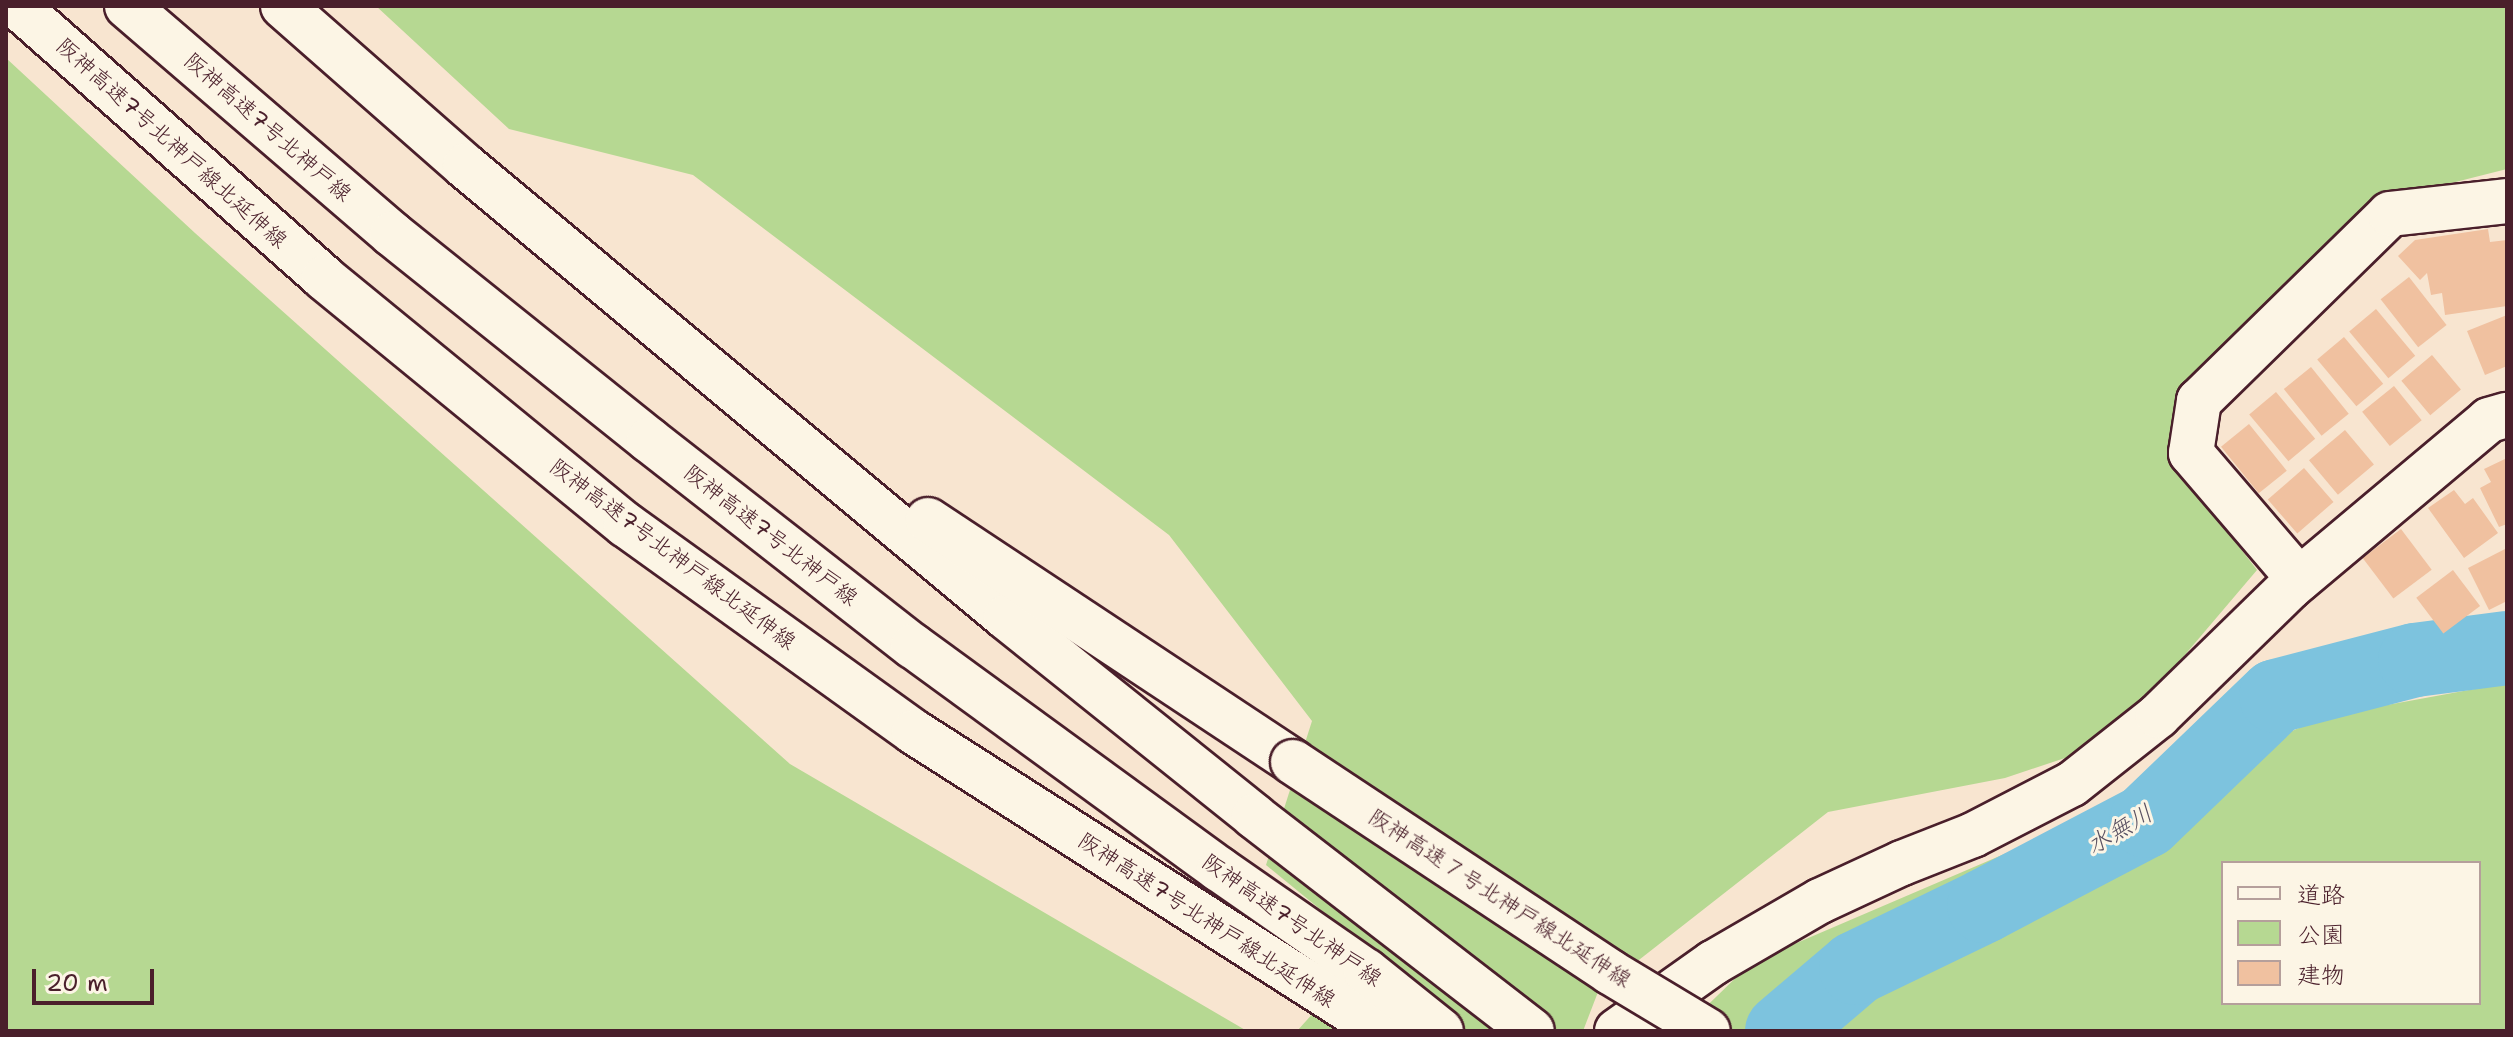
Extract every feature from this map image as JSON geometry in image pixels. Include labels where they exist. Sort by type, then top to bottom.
[{"type":"main road","name":"阪神高速7号北神戸線北延伸線","points":[[17,6],[324,278],[626,525],[914,732],[1382,1031]]},
{"type":"main road","name":"阪神高速7号北神戸線","points":[[127,6],[392,234],[838,587],[1219,869],[1366,971],[1441,1031]]},
{"type":"main road","points":[[283,6],[465,166],[1006,617],[1254,816],[1532,1031]]},
{"type":"main road","name":"阪神高速７号北神戸線北延伸線","points":[[465,166],[805,439],[1610,972],[1708,1031]]},
{"type":"main road","points":[[2299,579],[2191,453],[2199,401],[2390,214],[2507,201]]},
{"type":"main road","points":[[1617,1031],[1713,963],[1820,901],[1902,863],[1973,835],[2072,784],[2158,716],[2299,579],[2489,420],[2507,415]]},
{"type":"green space","points":[[376,6],[2507,6],[2507,169],[2392,198],[2184,399],[2180,470],[2257,570],[2110,743],[2005,778],[1828,812],[1598,992],[1583,1031],[1297,1031],[1370,950],[1266,865],[1312,721],[1169,535],[693,175],[509,129]]},
{"type":"green space","points":[[6,58],[195,233],[790,764],[1247,1031],[6,1031]]},
{"type":"green space","points":[[2507,683],[2507,1031],[1681,1031],[1752,962],[2327,716]]},
{"type":"building","points":[[2488,229],[2490,242],[2507,240],[2507,306],[2445,315],[2442,293],[2431,295],[2427,273],[2420,280],[2398,256],[2415,240]]},
{"type":"building","points":[[2409,277],[2447,325],[2418,347],[2381,299]]},
{"type":"building","points":[[2376,309],[2415,356],[2388,378],[2349,331]]},
{"type":"building","points":[[2507,315],[2507,366],[2485,375],[2467,331]]},
{"type":"building","points":[[2344,337],[2383,384],[2356,406],[2317,359]]},
{"type":"building","points":[[2432,355],[2461,389],[2430,415],[2401,381]]},
{"type":"building","points":[[2311,367],[2349,414],[2322,436],[2284,389]]},
{"type":"building","points":[[2394,386],[2422,420],[2390,446],[2362,412]]},
{"type":"building","points":[[2276,392],[2315,439],[2288,461],[2249,414]]},
{"type":"building","points":[[2249,424],[2287,471],[2259,493],[2221,447]]},
{"type":"building","points":[[2345,430],[2374,464],[2338,495],[2309,460]]},
{"type":"building","points":[[2507,458],[2507,524],[2499,527],[2480,488],[2491,482],[2484,469]]},
{"type":"building","points":[[2304,468],[2334,502],[2297,533],[2268,499]]},
{"type":"building","points":[[2454,490],[2465,504],[2473,498],[2498,533],[2464,558],[2428,508]]},
{"type":"building","points":[[2401,529],[2432,570],[2393,599],[2363,558]]},
{"type":"building","points":[[2505,549],[2507,601],[2489,610],[2468,568]]},
{"type":"building","points":[[2453,570],[2480,606],[2443,634],[2416,598]]},
{"type":"waterway","name":"水無川","points":[[1782,1031],[1856,968],[1984,906],[2146,821],[2276,696],[2415,660],[2507,648]]}]
